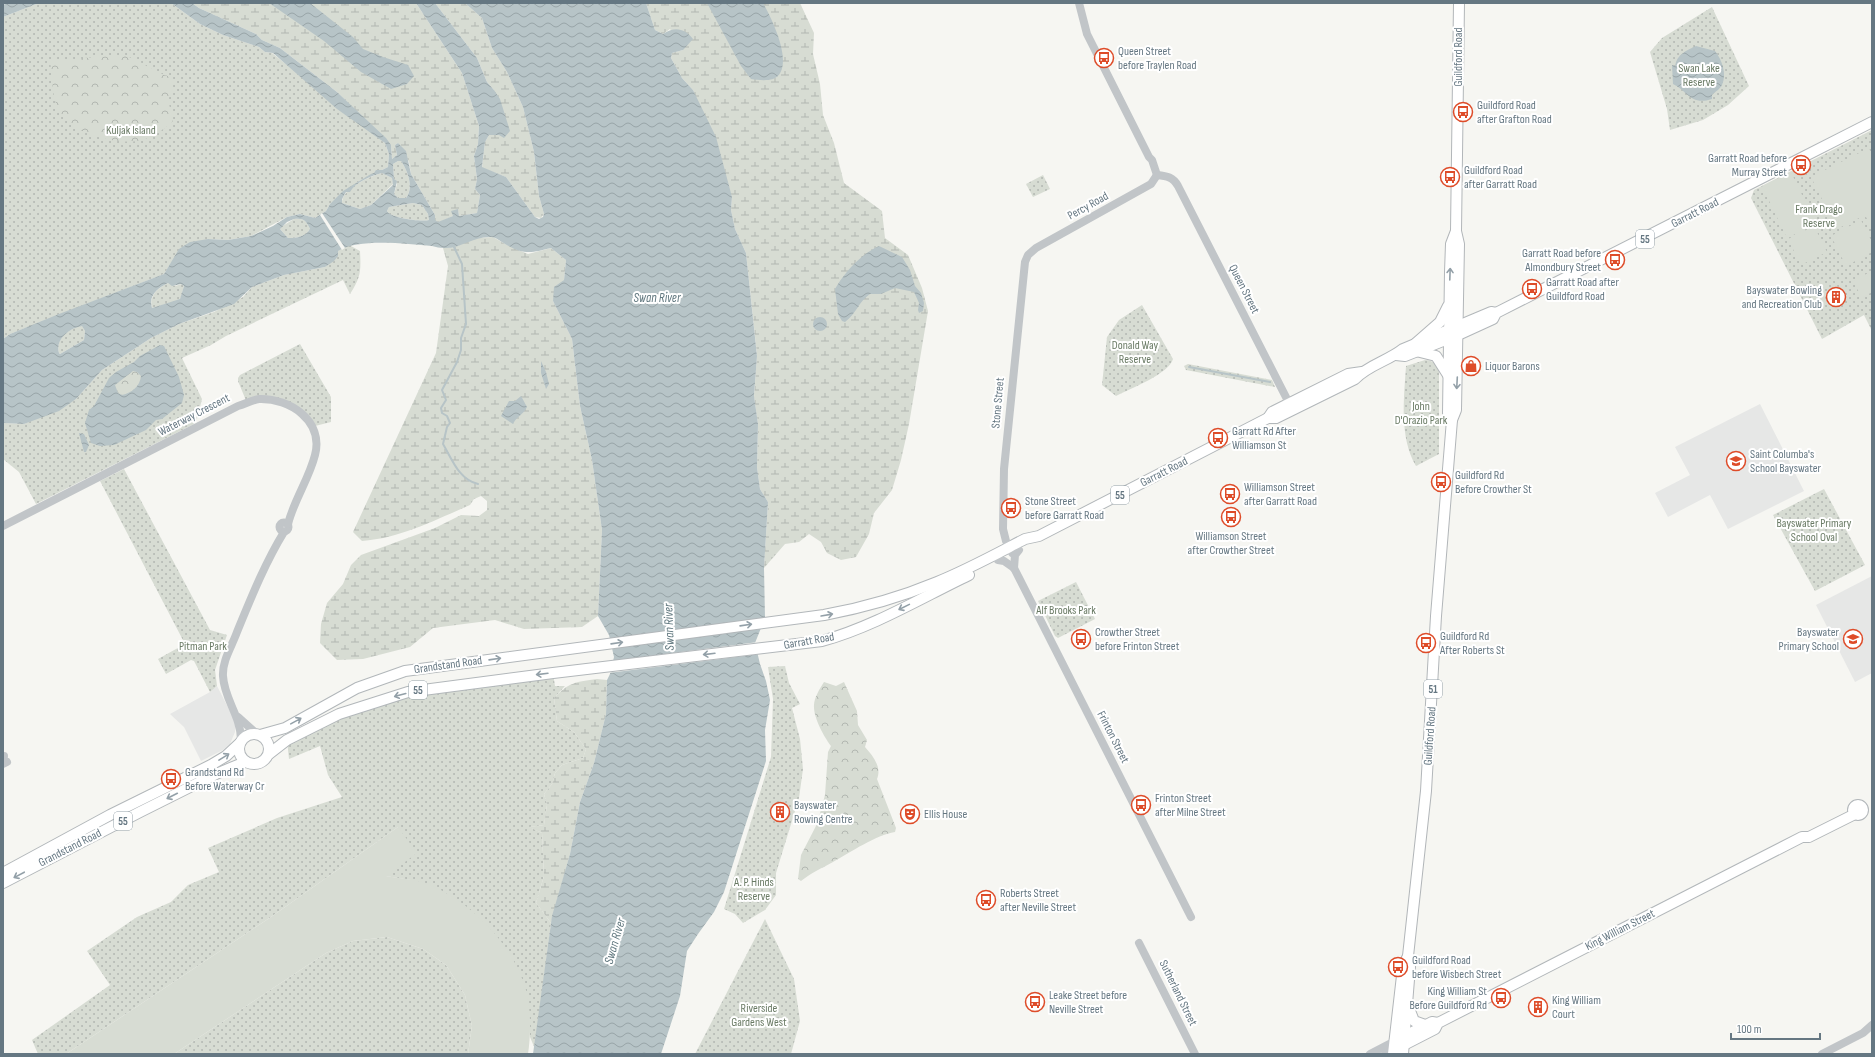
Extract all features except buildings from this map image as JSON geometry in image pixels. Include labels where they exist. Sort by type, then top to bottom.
[{"type":"main road","name":"Guildford Road","points":[[1397,1047],[1408,1003],[1410,967],[1408,956],[1426,791],[1437,609],[1452,420],[1456,410],[1459,244],[1456,230],[1459,3]]},
{"type":"main road","name":"Garratt Road","points":[[581,670],[822,641],[839,637],[866,626],[998,560],[1013,550],[1025,539],[1039,536],[1268,418],[1276,418],[1354,379],[1362,372],[1395,355],[1458,330],[1491,312],[1496,313],[1872,122]]},
{"type":"main road","name":"Guildford Road","points":[[1452,420],[1448,413],[1448,334],[1452,244],[1456,230]]},
{"type":"main road","points":[[1448,377],[1436,356],[1416,347],[1440,322],[1449,304]]},
{"type":"main road","name":"Garratt Road","points":[[1268,418],[1272,412],[1348,374],[1362,372]]},
{"type":"main road","name":"Garratt Road","points":[[578,648],[848,611],[892,598],[936,582],[1013,550]]},
{"type":"main road","name":"Grandstand Road","points":[[258,734],[285,728],[357,688],[405,671],[578,648]]},
{"type":"main road","name":"Grandstand Road","points":[[269,754],[287,740],[339,714],[384,699],[430,688],[581,670]]},
{"type":"main road","points":[[258,734],[268,742],[269,754]]},
{"type":"main road","name":"55","points":[[240,742],[248,735],[258,734]]},
{"type":"main road","points":[[240,742],[239,754],[246,762]]},
{"type":"main road","name":"Grandstand Road","points":[[3,873],[110,815],[211,765],[226,756],[240,742]]},
{"type":"main road","name":"55","points":[[246,762],[258,764],[264,761],[269,754]]},
{"type":"main road","name":"Grandstand Road","points":[[3,884],[140,812],[216,774],[246,762]]},
{"type":"main road","name":"King William Street","points":[[1397,1047],[1424,1025],[1432,1022],[1438,1023],[1802,838],[1809,837],[1872,803]]},
{"type":"main road","name":"Guildford Road","points":[[1397,1047],[1403,967],[1408,956]]},
{"type":"main road","points":[[1408,1003],[1414,1021],[1424,1025]]},
{"type":"main road","name":"King William Street","points":[[1397,1047],[1435,1029],[1438,1023]]},
{"type":"street","points":[[1079,3],[1087,34],[1149,157],[1148,161],[1156,176]]},
{"type":"street","name":"Queen Street","points":[[1156,176],[1178,186],[1289,403]]},
{"type":"street","name":"Percy Road","points":[[1028,255],[1036,248],[1151,184],[1156,176]]},
{"type":"street","name":"Stone Street","points":[[1013,550],[1003,530],[1004,469],[1023,272],[1028,255]]},
{"type":"street","name":"Waterway Crescent","points":[[3,526],[238,406],[258,399],[277,401],[294,406],[306,418],[316,434],[316,454],[279,540],[248,606],[224,665],[223,676],[225,687],[238,717],[240,742]]},
{"type":"street","points":[[1013,550],[1015,555],[1014,568]]},
{"type":"street","points":[[998,560],[1004,561],[1014,568]]},
{"type":"street","name":"Frinton Street","points":[[1014,568],[1191,917]]},
{"type":"street","name":"Waterway Crescent","points":[[238,717],[258,734]]},
{"type":"street","name":"Sutherland Street","points":[[1139,943],[1195,1054]]},
{"type":"street","points":[[1863,1033],[1872,1025]]},
{"type":"street","points":[[1822,1054],[1872,1030]]},
{"type":"street","name":"King William Street","points":[[1370,1054],[1397,1047]]},
{"type":"shaded area","name":"Saint Columba's School Bayswater","points":[[1760,404],[1804,491],[1728,529],[1710,495],[1668,517],[1655,493],[1690,475],[1675,447]]},
{"type":"shaded area","name":"Bayswater Primary School","points":[[1872,576],[1872,673],[1855,682],[1816,605]]},
{"type":"shaded area","points":[[217,686],[235,721],[235,732],[230,744],[223,750],[201,761],[184,727],[170,714],[210,692]]},
{"type":"green space","name":"Kuljak Island","points":[[39,3],[171,3],[200,24],[223,35],[259,47],[265,52],[272,53],[385,143],[389,154],[388,167],[358,182],[330,204],[326,211],[315,218],[300,214],[287,217],[251,236],[228,240],[208,239],[171,263],[164,274],[10,334],[3,339],[3,17]]},
{"type":"green space","points":[[192,3],[416,3],[462,73],[479,126],[478,144],[474,156],[477,179],[475,189],[480,195],[477,213],[459,216],[458,210],[453,216],[438,223],[434,220],[435,215],[411,174],[409,162],[398,143],[395,145],[397,155],[392,159],[391,145],[337,92],[280,48],[262,40],[256,34],[199,8]]},
{"type":"green space","points":[[435,3],[465,3],[482,18],[492,48],[507,72],[523,107],[534,152],[539,196],[544,214],[541,218],[535,217],[506,177],[482,168],[485,142],[489,135],[499,135],[494,90],[487,82],[477,58]]},
{"type":"green space","points":[[646,3],[800,3],[814,33],[813,54],[820,84],[823,115],[834,143],[844,183],[882,211],[885,238],[908,255],[922,288],[928,311],[909,424],[901,460],[892,490],[874,513],[869,534],[856,557],[841,560],[827,553],[821,542],[809,534],[799,542],[785,544],[764,568],[768,502],[760,489],[757,467],[758,424],[754,397],[757,355],[746,253],[735,229],[731,210],[732,197],[693,90],[682,78],[671,58],[672,53],[683,50],[670,29],[663,34],[655,30]]},
{"type":"green space","name":"Swan Lake Reserve","points":[[1712,7],[1749,86],[1728,105],[1703,120],[1670,130],[1667,109],[1650,52],[1662,38]]},
{"type":"green space","points":[[123,55],[136,60],[159,73],[171,77],[171,93],[168,100],[173,121],[159,132],[142,140],[110,140],[86,133],[67,121],[58,109],[54,96],[50,60],[76,61],[84,58]]},
{"type":"green space","name":"Frank Drago Reserve","points":[[1872,130],[1872,331],[1864,315],[1822,339],[1751,198],[1754,190]]},
{"type":"green space","points":[[1869,148],[1872,155],[1872,229],[1865,215],[1837,229],[1811,177]]},
{"type":"green space","points":[[401,161],[408,174],[410,189],[406,198],[398,198],[394,194],[397,184],[394,180],[393,164]]},
{"type":"green space","points":[[1791,172],[1816,224],[1787,238],[1762,186]]},
{"type":"green space","points":[[382,173],[392,178],[393,184],[371,205],[360,209],[342,203],[346,193],[351,188],[364,180]]},
{"type":"green space","points":[[1043,175],[1050,189],[1033,197],[1026,184]]},
{"type":"green space","points":[[413,203],[422,205],[428,214],[429,220],[406,219],[394,216],[387,211],[389,207]]},
{"type":"green space","points":[[294,219],[304,220],[310,229],[306,234],[295,238],[288,238],[280,229]]},
{"type":"green space","points":[[1861,220],[1872,242],[1872,252],[1846,266],[1831,236]]},
{"type":"green space","points":[[1814,226],[1827,252],[1801,265],[1788,239]]},
{"type":"green space","points":[[493,237],[528,254],[551,248],[566,260],[564,280],[553,301],[572,339],[580,406],[592,460],[602,530],[598,616],[582,627],[524,629],[495,620],[433,628],[410,647],[363,659],[337,660],[320,643],[321,624],[327,603],[343,584],[351,565],[361,555],[435,528],[461,515],[479,516],[487,510],[487,501],[481,496],[474,499],[470,505],[418,528],[390,536],[362,541],[353,532],[436,353],[448,266],[443,248],[454,247],[475,238]]},
{"type":"green space","points":[[345,246],[351,246],[360,251],[360,274],[350,294],[343,280],[182,358],[202,399],[196,423],[36,504],[19,472],[3,459],[3,423],[24,424],[76,399],[102,370],[151,338],[179,324],[214,312],[243,297],[252,287],[284,275],[325,267],[338,251]]},
{"type":"green space","points":[[1872,271],[1872,292],[1862,298],[1853,281]]},
{"type":"green space","points":[[168,283],[175,286],[182,284],[184,286],[180,300],[152,308],[151,303],[155,292]]},
{"type":"green space","name":"Donald Way Reserve","points":[[1142,305],[1173,359],[1165,370],[1140,385],[1116,396],[1102,385],[1107,337],[1119,320]]},
{"type":"green space","points":[[82,325],[85,331],[84,340],[60,354],[58,348],[59,343],[64,335],[72,329]]},
{"type":"green space","points":[[300,344],[331,397],[331,422],[311,427],[306,418],[277,401],[247,403],[238,381],[240,375]]},
{"type":"green space","name":"John D'Orazio Park","points":[[1425,360],[1434,363],[1439,372],[1439,454],[1416,466],[1407,443],[1405,430],[1404,404],[1406,366]]},
{"type":"green space","points":[[1188,364],[1272,380],[1275,387],[1186,370],[1184,366]]},
{"type":"green space","points":[[133,371],[137,372],[141,376],[137,386],[126,394],[122,395],[118,393],[115,385]]},
{"type":"green space","name":"Pitman Park","points":[[124,469],[210,630],[227,635],[215,670],[217,686],[210,692],[194,661],[191,660],[166,674],[158,659],[185,644],[100,481]]},
{"type":"green space","name":"Bayswater Primary School Oval","points":[[1824,489],[1865,565],[1815,591],[1773,515]]},
{"type":"green space","name":"Alf Brooks Park","points":[[1076,582],[1095,619],[1058,638],[1055,636],[1038,601]]},
{"type":"green space","name":"A. P. Hinds Reserve","points":[[785,666],[789,683],[800,704],[792,708],[800,739],[803,769],[799,798],[776,873],[776,895],[765,910],[743,923],[735,914],[724,909],[771,757],[773,699],[768,667]]},
{"type":"green space","points":[[553,673],[555,686],[565,686],[554,698],[557,721],[574,732],[586,749],[583,758],[562,765],[555,773],[552,784],[544,794],[547,805],[544,825],[530,827],[542,833],[544,876],[536,903],[551,923],[535,1049],[530,1037],[529,1014],[411,880],[385,876],[398,827],[271,917],[66,1054],[38,1054],[32,1040],[110,985],[87,951],[137,917],[171,902],[188,885],[219,872],[208,848],[277,818],[342,797],[328,775],[320,746],[289,759],[287,740],[384,699]]},
{"type":"green space","points":[[597,679],[607,680],[606,714],[594,763],[580,802],[570,854],[551,923],[536,903],[544,876],[542,833],[529,827],[544,825],[547,805],[544,794],[552,784],[555,773],[562,765],[583,758],[586,749],[574,732],[557,721],[554,698],[564,689],[573,684]]},
{"type":"green space","points":[[824,682],[836,686],[844,682],[857,711],[858,725],[867,740],[865,747],[874,758],[878,766],[877,779],[896,828],[895,832],[864,844],[801,881],[798,879],[801,855],[817,824],[825,795],[828,752],[831,746],[820,727],[814,710],[815,699]]},
{"type":"green space","points":[[398,827],[417,853],[386,876],[422,882],[449,894],[477,916],[502,943],[520,973],[526,990],[530,1022],[528,1054],[468,1054],[472,1026],[465,995],[446,965],[423,949],[387,937],[353,941],[326,953],[174,1054],[66,1054],[271,917]]},
{"type":"green space","name":"Riverside Gardens West","points":[[765,919],[794,979],[800,1021],[791,1054],[695,1054]]},
{"type":"green space","points":[[387,937],[423,949],[446,965],[465,995],[472,1026],[468,1054],[174,1054],[326,953],[353,941]]},
{"type":"water","points":[[7,3],[39,3],[3,17],[3,5]]},
{"type":"water","name":"Swan River","points":[[171,3],[192,3],[199,8],[256,34],[262,40],[280,48],[337,92],[386,138],[391,145],[392,159],[397,155],[395,145],[398,143],[406,151],[411,174],[435,215],[435,220],[438,222],[453,216],[451,211],[458,209],[459,216],[477,213],[480,195],[475,189],[477,179],[474,156],[478,144],[479,126],[462,73],[416,3],[435,3],[477,58],[487,82],[500,99],[510,131],[504,138],[499,135],[489,135],[485,142],[482,167],[506,177],[535,217],[539,219],[543,217],[544,214],[539,196],[534,152],[523,107],[507,72],[492,48],[482,18],[465,3],[646,3],[655,30],[663,34],[667,31],[679,29],[686,32],[693,39],[683,50],[672,53],[671,58],[682,78],[693,90],[716,137],[732,197],[731,210],[735,229],[746,253],[757,356],[754,396],[758,424],[757,467],[760,489],[768,502],[764,568],[765,618],[755,643],[770,700],[765,730],[766,761],[724,892],[714,912],[687,951],[680,996],[661,1054],[533,1054],[552,916],[570,854],[580,802],[594,763],[606,714],[607,680],[614,657],[609,635],[598,616],[602,530],[592,460],[580,406],[572,339],[553,301],[554,287],[564,280],[566,260],[551,248],[533,252],[517,250],[493,237],[479,238],[450,248],[396,243],[370,243],[347,247],[338,251],[338,256],[334,261],[325,267],[284,275],[252,287],[234,304],[179,324],[151,338],[102,370],[76,399],[59,411],[24,424],[3,423],[3,339],[10,334],[164,274],[179,249],[190,242],[208,239],[228,240],[251,236],[273,226],[287,217],[300,214],[315,218],[326,211],[330,204],[343,191],[374,173],[376,170],[382,170],[388,167],[389,154],[385,143],[337,109],[273,53],[265,52],[259,47],[223,35],[200,24]],"holes":[[[401,161],[408,174],[410,189],[406,198],[398,198],[394,194],[397,181],[394,179],[393,164]],[[382,173],[392,178],[393,185],[371,205],[360,209],[342,203],[342,199],[346,192],[350,192],[359,182]],[[413,203],[422,205],[428,214],[429,220],[406,219],[394,216],[387,211],[389,207]],[[294,219],[302,219],[306,222],[310,229],[306,234],[295,238],[288,238],[280,229],[287,222]],[[168,283],[172,286],[181,284],[184,286],[180,299],[152,308],[151,299],[155,292]],[[82,326],[85,331],[84,340],[60,354],[58,348],[61,339],[73,329]]]},
{"type":"water","points":[[269,3],[310,3],[353,37],[363,49],[408,65],[414,76],[407,84],[391,89],[361,72],[324,41]]},
{"type":"water","points":[[707,3],[763,3],[780,42],[783,65],[780,73],[770,80],[751,79],[741,66]]},
{"type":"water","points":[[1696,46],[1715,51],[1720,59],[1724,72],[1722,85],[1712,95],[1712,99],[1705,101],[1699,101],[1690,97],[1673,84],[1672,65],[1675,66],[1680,56],[1685,51]]},
{"type":"water","points":[[879,246],[902,257],[910,270],[915,286],[921,293],[924,303],[923,311],[919,313],[919,303],[914,292],[895,288],[881,294],[870,294],[863,300],[849,319],[845,322],[842,321],[838,314],[835,289],[854,264],[872,249]]},
{"type":"water","points":[[820,317],[825,319],[827,324],[825,329],[820,331],[815,329],[813,324],[815,319]]},
{"type":"water","points":[[160,345],[164,346],[179,377],[184,395],[182,403],[162,419],[156,420],[146,430],[114,445],[100,446],[91,443],[85,423],[89,410],[94,406],[109,378],[116,372],[134,362],[140,356]],"holes":[[[133,371],[137,372],[141,376],[139,383],[135,388],[129,393],[122,395],[118,393],[115,385]]]},
{"type":"water","points":[[541,361],[549,384],[546,389],[541,373]]},
{"type":"water","points":[[521,396],[527,407],[513,424],[501,416],[509,401],[515,401]]},
{"type":"water","points":[[79,433],[84,434],[89,445],[86,452],[84,452]]},
{"type":"pier","points":[[322,213],[345,248],[342,250],[320,215]]},
{"type":"pier","points":[[758,642],[760,654],[608,673],[611,661]]},
{"type":"waterway","points":[[454,247],[462,264],[466,324],[461,338],[461,350],[457,362],[442,390],[446,400],[441,408],[442,413],[447,416],[450,423],[447,427],[443,444],[461,474],[471,482],[478,484]]},
{"type":"waterway","points":[[1189,367],[1270,382]]},
{"type":"place","name":"Queen Street before Traylen Road","points":[[1104,58]]},
{"type":"place","name":"Guildford Road after Grafton Road","points":[[1463,112]]},
{"type":"place","name":"Garratt Road before Murray Street","points":[[1801,165]]},
{"type":"place","name":"Guildford Road after Garratt Road","points":[[1450,177]]},
{"type":"place","name":"Garratt Road before Almondbury Street","points":[[1615,260]]},
{"type":"place","name":"Garratt Road after Guildford Road","points":[[1532,289]]},
{"type":"place","name":"Bayswater Bowling and Recreation Club","points":[[1836,297]]},
{"type":"place","name":"Liquor Barons","points":[[1471,366]]},
{"type":"place","name":"Garratt Rd After Williamson St","points":[[1218,438]]},
{"type":"place","name":"Saint Columba's School Bayswater","points":[[1736,461]]},
{"type":"place","name":"Guildford Rd Before Crowther St","points":[[1441,482]]},
{"type":"place","name":"Williamson Street after Garratt Road","points":[[1230,494]]},
{"type":"place","name":"Stone Street before Garratt Road","points":[[1011,508]]},
{"type":"place","name":"Williamson Street after Crowther Street","points":[[1231,517]]},
{"type":"place","name":"Crowther Street before Frinton Street","points":[[1081,639]]},
{"type":"place","name":"Bayswater Primary School","points":[[1853,639]]},
{"type":"place","name":"Guildford Rd After Roberts St","points":[[1426,643]]},
{"type":"place","name":"Grandstand Rd Before Waterway Cr","points":[[171,779]]},
{"type":"place","name":"Frinton Street after Milne Street","points":[[1141,805]]},
{"type":"place","name":"Bayswater Rowing Centre","points":[[780,812]]},
{"type":"place","name":"Ellis House","points":[[910,814]]},
{"type":"place","name":"Roberts Street after Neville Street","points":[[986,900]]},
{"type":"place","name":"Guildford Road before Wisbech Street","points":[[1398,967]]},
{"type":"place","name":"King William St Before Guildford Rd","points":[[1501,998]]},
{"type":"place","name":"Leake Street before Neville Street","points":[[1035,1002]]},
{"type":"place","name":"King William Court","points":[[1538,1007]]}]
